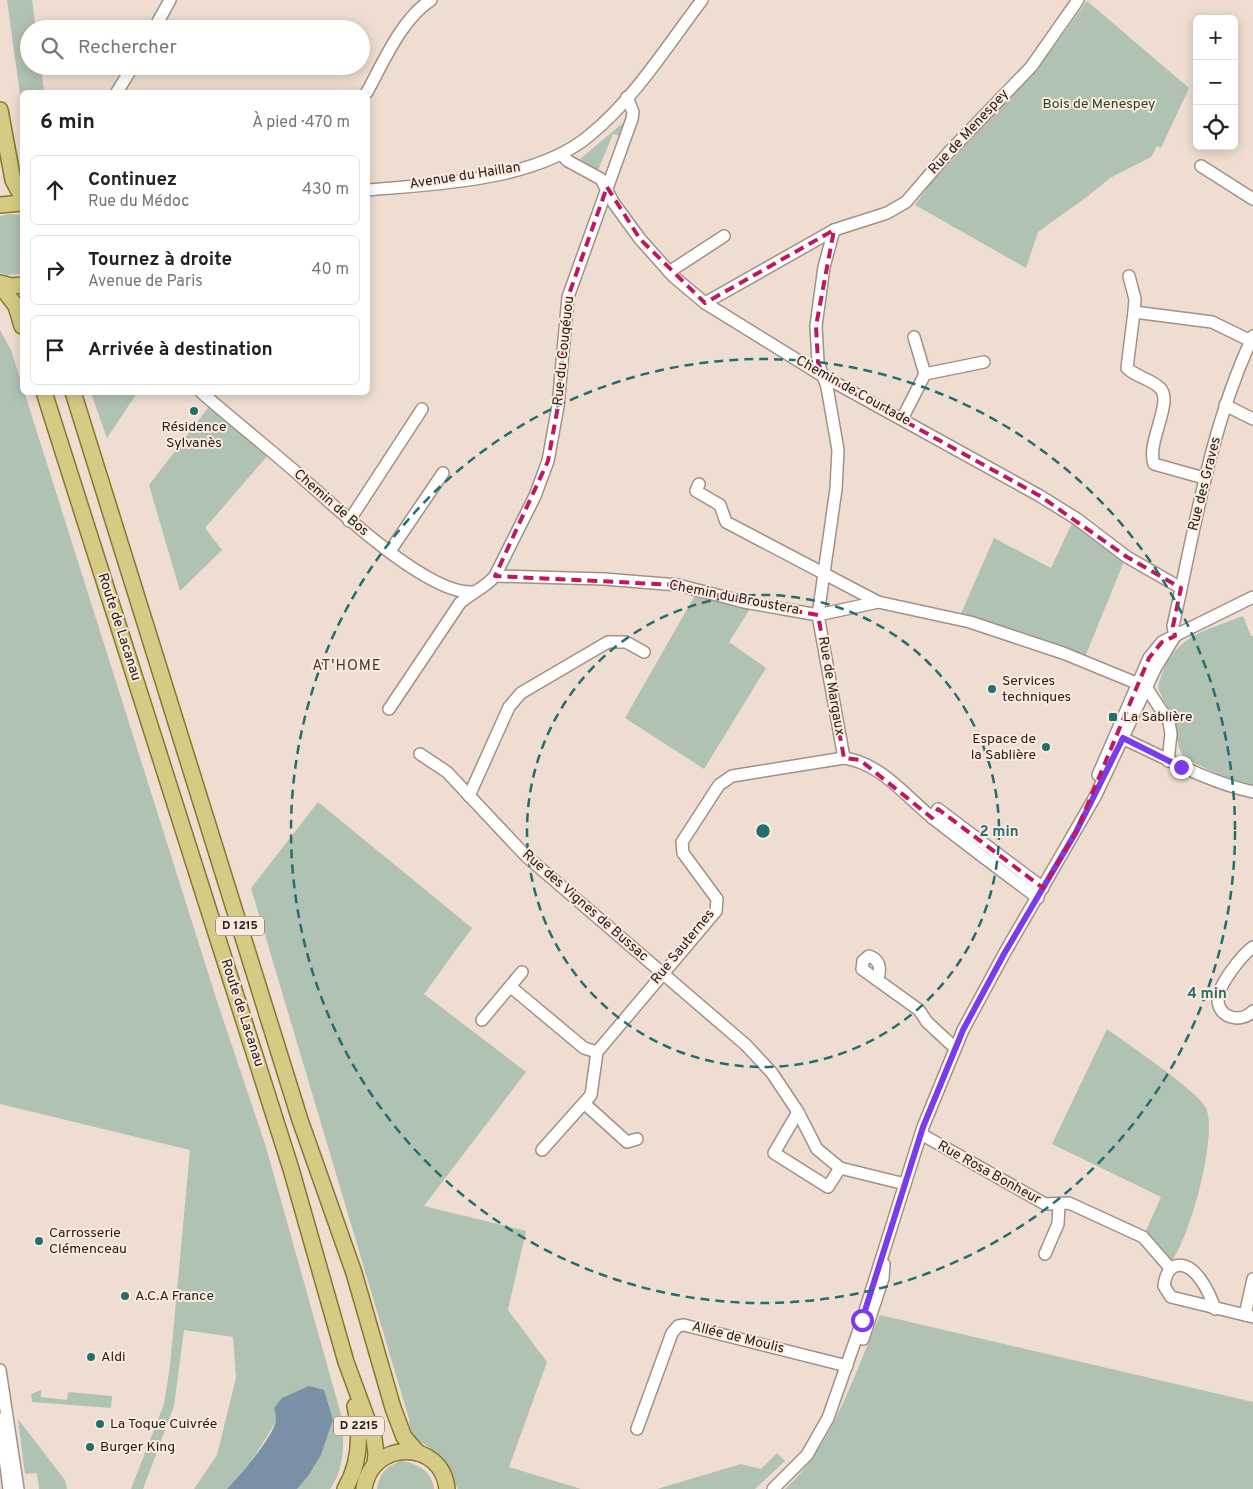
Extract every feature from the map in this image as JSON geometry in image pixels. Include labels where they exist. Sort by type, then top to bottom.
[{"type":"main road","points":[[0,110],[13,180],[20,193]]},
{"type":"main road","points":[[0,205],[20,203]]},
{"type":"main road","points":[[0,284],[20,285]]},
{"type":"main road","points":[[0,284],[16,306],[20,319]]},
{"type":"main road","name":"Route de Lacanau","points":[[45,395],[291,1169],[346,1362],[374,1438],[376,1454],[374,1464]]},
{"type":"main road","name":"Route de Lacanau","points":[[74,395],[300,1120],[354,1273],[393,1408],[404,1437],[418,1453],[431,1459],[441,1470],[448,1487]]},
{"type":"main road","name":"D 2215","points":[[344,1489],[356,1460],[359,1434],[346,1362]]},
{"type":"main road","points":[[363,1488],[367,1475],[374,1464],[395,1452],[418,1453]]},
{"type":"street","points":[[159,20],[170,0]]},
{"type":"street","points":[[368,90],[388,52],[413,16],[431,0]]},
{"type":"street","name":"Avenue du Haillan","points":[[370,190],[444,182],[509,172],[561,154],[590,136],[627,97],[702,0]]},
{"type":"street","name":"Rue de Menespey","points":[[705,303],[834,230],[887,213],[906,202],[949,152],[1030,67],[1078,0]]},
{"type":"street","points":[[118,90],[127,75]]},
{"type":"street","name":"Rue du Couqéuou","points":[[389,709],[460,603],[472,592],[489,583],[495,576],[535,496],[548,461],[558,406],[568,297],[632,120],[633,112],[627,97]]},
{"type":"street","name":"Chemin de Courtade","points":[[561,154],[568,161],[601,179],[607,187],[613,202],[640,239],[669,272],[705,303],[823,376],[1040,496],[1077,519],[1127,557],[1181,588]]},
{"type":"street","points":[[1201,166],[1253,199]]},
{"type":"street","points":[[823,376],[818,362],[816,326],[824,266],[834,230]]},
{"type":"street","points":[[669,272],[724,236]]},
{"type":"street","points":[[1129,276],[1135,300],[1127,368],[1133,374],[1159,387],[1164,394],[1164,403],[1151,454],[1154,464],[1204,478]]},
{"type":"street","points":[[1134,312],[1212,322],[1252,338]]},
{"type":"street","points":[[902,419],[925,374],[914,337]]},
{"type":"street","name":"Rue des Graves","points":[[1174,636],[1173,626],[1204,478],[1225,405],[1252,338]]},
{"type":"street","points":[[925,374],[984,362]]},
{"type":"street","name":"Rue de Margaux","points":[[823,376],[838,450],[836,489],[818,615],[844,758]]},
{"type":"street","name":"Chemin de Bos","points":[[205,395],[349,520],[390,551],[440,585],[455,592],[472,592]]},
{"type":"street","points":[[1225,405],[1253,419]]},
{"type":"street","points":[[349,520],[422,409]]},
{"type":"street","points":[[390,551],[442,474]]},
{"type":"street","points":[[699,484],[696,491],[720,505],[726,522],[878,602]]},
{"type":"street","name":"Chemin du Broustera","points":[[495,576],[678,585],[744,602],[818,615],[878,602],[970,622],[1063,653],[1142,685]]},
{"type":"street","points":[[773,1489],[792,1471],[814,1444],[828,1418],[886,1247],[921,1134],[955,1048],[1000,961],[1076,832],[1123,738],[1142,685],[1149,658],[1162,642],[1253,597]]},
{"type":"street","points":[[469,796],[509,707],[521,693],[608,642],[626,642],[644,652]]},
{"type":"street","points":[[1142,685],[1169,722],[1171,740],[1168,761]]},
{"type":"street","points":[[1123,738],[1168,761],[1226,786],[1253,792]]},
{"type":"street","name":"Rue des Vignes de Bussac","points":[[420,754],[447,772],[526,856],[752,1052],[772,1073],[798,1112],[817,1149],[840,1168],[905,1184]]},
{"type":"street","name":"Rue Sauternes","points":[[597,1052],[716,912],[717,899],[683,854],[682,842],[718,785],[732,776],[844,758],[860,760],[894,783],[932,818],[938,809],[1041,893]]},
{"type":"street","points":[[1253,947],[1230,973],[1219,992],[1218,999],[1226,1015],[1234,1019],[1243,1018],[1253,1011]]},
{"type":"street","points":[[482,1020],[522,972]]},
{"type":"street","points":[[878,979],[919,1010],[927,1022],[955,1048]]},
{"type":"street","points":[[511,987],[584,1048],[597,1052],[594,1082],[590,1095],[542,1150]]},
{"type":"street","points":[[584,1104],[627,1142],[637,1140]]},
{"type":"street","points":[[798,1112],[774,1153],[828,1187],[840,1168]]},
{"type":"street","name":"Rue Rosa Bonheur","points":[[921,1134],[1045,1204],[1059,1205],[1069,1203],[1143,1237],[1171,1269]]},
{"type":"street","name":"Rue Rosa Bonheur","points":[[1046,1254],[1058,1224],[1059,1205]]},
{"type":"street","points":[[1215,1308],[1211,1297],[1191,1269],[1186,1266],[1177,1266],[1171,1269],[1165,1278],[1164,1286],[1171,1297],[1215,1308],[1249,1316],[1253,1279]]},
{"type":"street","name":"Allée de Moulis","points":[[637,1429],[672,1332],[678,1326],[684,1325],[847,1366]]},
{"type":"street","points":[[0,1370],[18,1489]]},
{"type":"street","points":[[0,1419],[9,1489]]},
{"type":"highlighted area","points":[[607,187],[640,239],[705,303],[834,230],[816,326],[818,362],[823,376],[1040,496],[1127,557],[1181,588],[1173,626],[1175,636],[1162,642],[1149,658],[1076,832],[1043,888],[938,809],[932,818],[860,760],[844,758],[818,615],[744,602],[678,585],[495,576],[548,461],[558,406],[568,297]]},
{"type":"green space","points":[[7,0],[32,0],[35,20],[20,20],[20,75],[42,75],[44,90],[20,90],[20,94]]},
{"type":"green space","name":"Bois de Menespey","points":[[1087,1],[1189,88],[1161,148],[1157,146],[1151,157],[1110,178],[1038,232],[1026,268],[915,205],[930,184],[995,112],[1033,75]]},
{"type":"green space","points":[[623,123],[627,123],[622,136],[613,134],[598,170],[580,159]]},
{"type":"green space","points":[[20,215],[20,274],[8,275],[0,273],[0,216]]},
{"type":"green space","points":[[0,330],[11,350],[20,378],[20,395],[25,395],[217,1001],[266,1147],[342,1418],[343,1446],[341,1464],[330,1489],[297,1489],[309,1475],[321,1455],[333,1420],[276,1421],[254,1457],[227,1489],[194,1489],[217,1455],[236,1378],[233,1337],[184,1330],[174,1406],[143,1489],[131,1489],[164,1404],[170,1366],[190,1150],[0,1104]]},
{"type":"green space","points":[[92,395],[136,395],[107,438]]},
{"type":"green space","points":[[211,404],[269,454],[205,528],[222,550],[180,591],[149,485]]},
{"type":"green space","points":[[1073,521],[1125,559],[1085,657],[960,616],[994,538],[1051,568]]},
{"type":"green space","points":[[697,592],[753,604],[729,642],[766,668],[704,769],[625,718]]},
{"type":"green space","points":[[1243,616],[1251,636],[1253,636],[1253,786],[1226,778],[1184,758],[1179,748],[1174,722],[1158,688],[1163,671],[1170,658],[1188,639]]},
{"type":"green space","points":[[318,802],[472,928],[424,994],[526,1072],[424,1206],[526,1231],[508,1310],[547,1362],[509,1467],[581,1489],[458,1489],[442,1458],[416,1439],[410,1428],[409,1419],[251,888]]},
{"type":"green space","points":[[1107,1029],[1190,1090],[1206,1108],[1209,1122],[1208,1140],[1200,1186],[1186,1232],[1171,1262],[1145,1233],[1161,1197],[1052,1144]]},
{"type":"green space","points":[[880,1315],[1253,1402],[1253,1489],[785,1489],[802,1472],[829,1431],[841,1408]]},
{"type":"green space","points":[[41,1390],[41,1397],[67,1400],[68,1392],[112,1396],[111,1408],[32,1402],[31,1394]]},
{"type":"green space","points":[[18,1419],[65,1480],[67,1489],[39,1489],[37,1473],[25,1474]]},
{"type":"green space","points":[[777,1453],[785,1461],[755,1489],[657,1489],[741,1464],[761,1469]]},
{"type":"green space","points":[[401,1461],[423,1469],[430,1477],[434,1489],[377,1489],[379,1479],[384,1471],[391,1465]]},
{"type":"water","points":[[309,1386],[324,1390],[333,1420],[321,1455],[309,1475],[297,1489],[227,1489],[256,1456],[270,1435],[276,1419],[274,1408],[282,1398]]},
{"type":"place","name":"Résidence Sylvanès","points":[[194,411]]},
{"type":"place","name":"Services techniques","points":[[992,689]]},
{"type":"place","name":"La Sablière","points":[[1113,717]]},
{"type":"place","name":"Espace de la Sablière","points":[[1046,747]]},
{"type":"place","name":"Carrosserie Clémenceau","points":[[39,1241]]},
{"type":"place","name":"A.C.A France","points":[[125,1296]]},
{"type":"place","name":"Aldi","points":[[91,1357]]},
{"type":"place","name":"La Toque Cuivrée","points":[[100,1424]]},
{"type":"place","name":"Burger King","points":[[90,1447]]},
{"type":"district","name":"AT'HOME","points":[[347,666]]},
{"type":"route","points":[[862,1320],[923,1127],[963,1030],[1004,954],[1076,832],[1123,738],[1181,767]]}]
